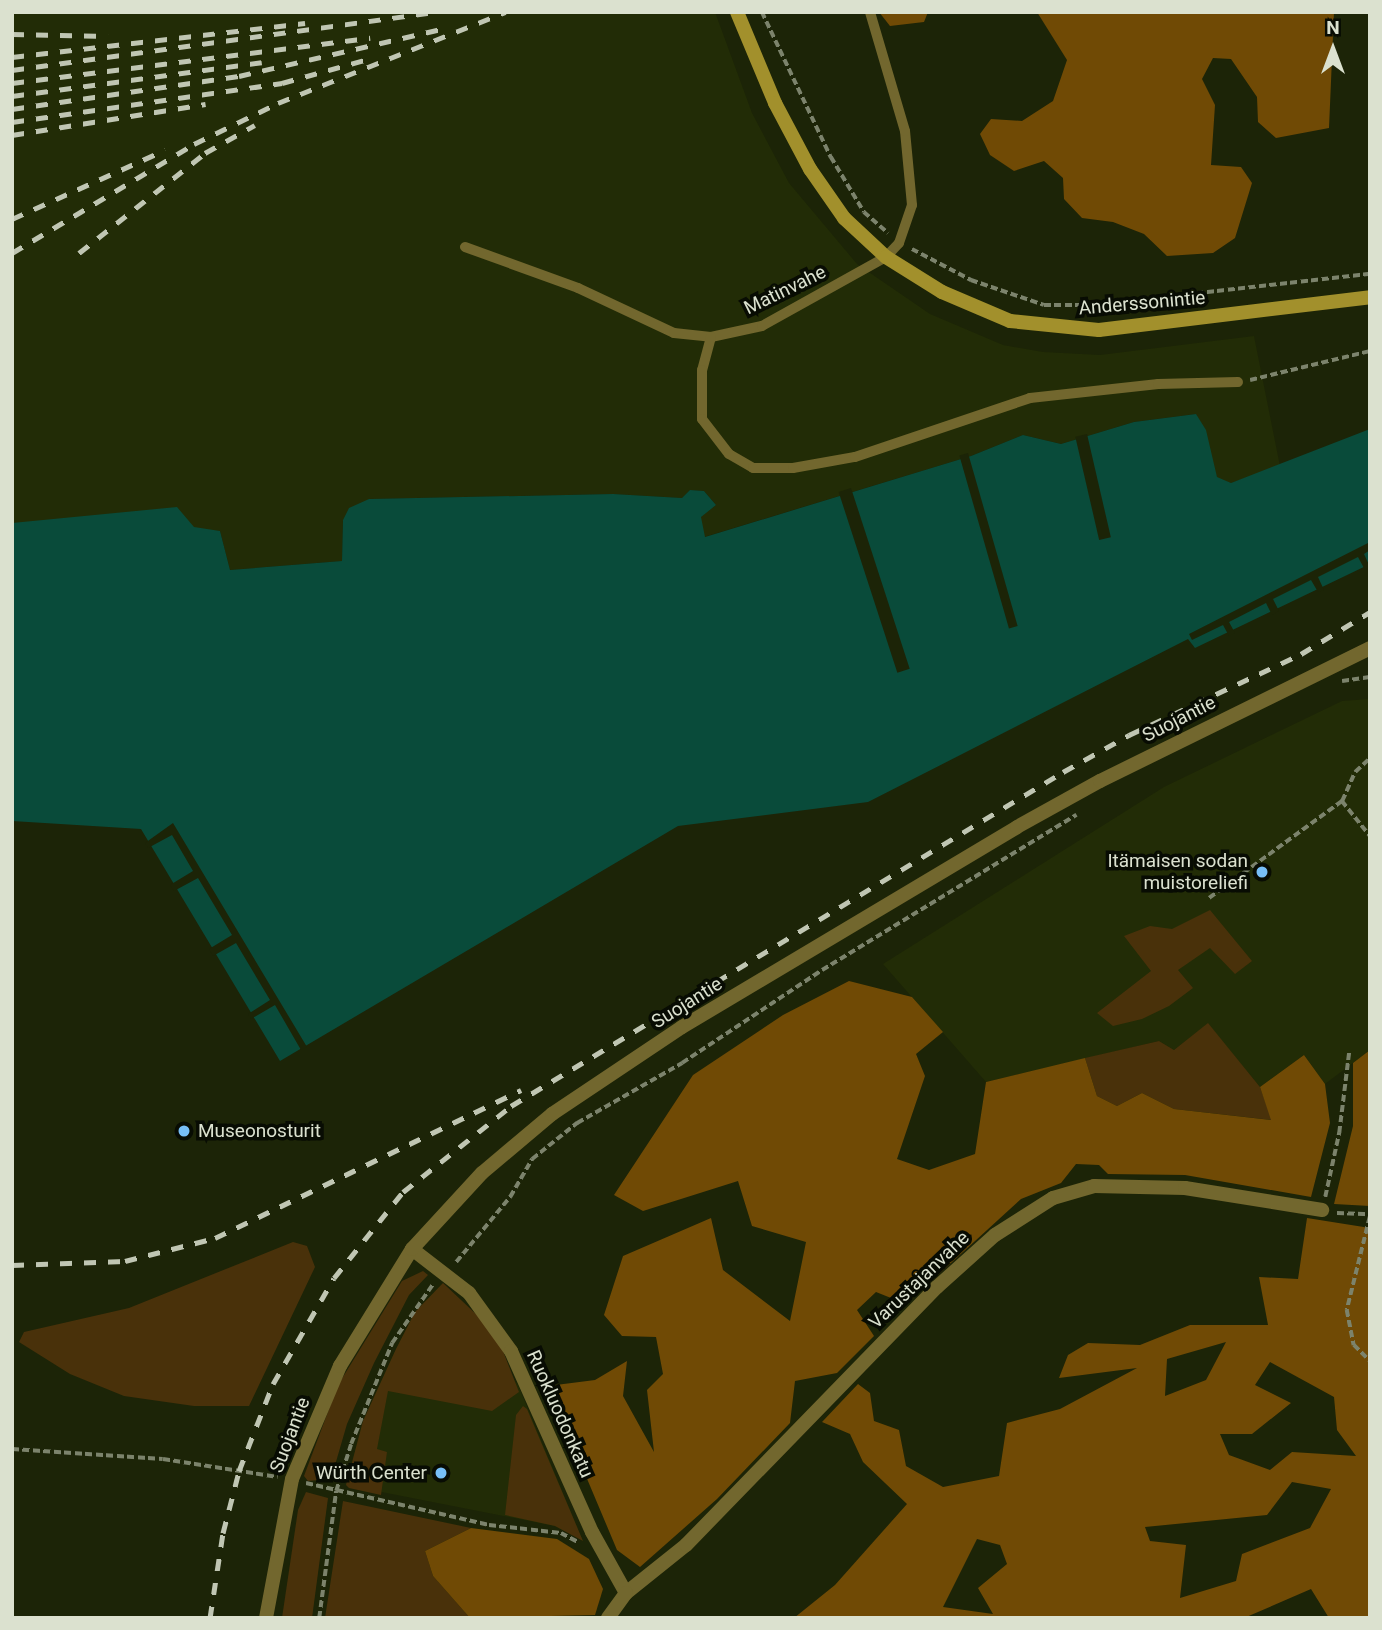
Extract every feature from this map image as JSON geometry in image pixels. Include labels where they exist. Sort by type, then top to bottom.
[{"type":"main road","name":"Anderssonintie","points":[[737,12],[775,103],[810,169],[844,218],[886,257],[942,292],[1010,321],[1046,327],[1099,330],[1370,297]]},
{"type":"street","name":"Suojantie","points":[[266,1618],[292,1479],[340,1366],[412,1249],[481,1173],[552,1114],[682,1027],[1100,781],[1370,648]]},
{"type":"street","name":"Varustajanvahe","points":[[626,1593],[686,1545],[937,1287],[995,1235],[1053,1198],[1094,1186],[1185,1188],[1322,1210]]},
{"type":"street","name":"Ruokluodonkatu","points":[[412,1249],[469,1293],[511,1351],[603,1554],[626,1593]]},
{"type":"street","points":[[608,1618],[626,1593]]},
{"type":"lane","points":[[870,12],[905,131],[912,205],[899,243]]},
{"type":"lane","name":"Matinvahe","points":[[466,247],[578,288],[674,333],[711,337],[762,326],[886,257],[899,243]]},
{"type":"lane","points":[[711,337],[702,370],[702,419],[729,454],[753,468],[793,468],[855,457],[1030,398],[1158,384],[1238,382]]},
{"type":"path","points":[[762,12],[831,157],[864,212],[899,243],[971,280],[1044,305],[1092,305],[1370,274]]},
{"type":"path","points":[[1238,382],[1370,351]]},
{"type":"path","points":[[1340,682],[1370,677]]},
{"type":"path","points":[[1209,898],[1342,801],[1355,772],[1370,758]]},
{"type":"path","points":[[1342,801],[1370,835]]},
{"type":"path","points":[[319,1618],[336,1491],[391,1343],[423,1293],[446,1274],[510,1197],[532,1159],[577,1123],[682,1063],[822,970],[1078,814]]},
{"type":"path","points":[[1349,1051],[1339,1133],[1322,1210],[1370,1216],[1347,1310],[1354,1345],[1370,1361]]},
{"type":"path","points":[[12,1449],[163,1459],[292,1479],[489,1525],[561,1533],[603,1554]]},
{"type":"shaded area","points":[[12,12],[715,12],[752,113],[789,183],[857,264],[930,314],[1003,345],[1043,352],[1100,355],[1254,336],[1280,466],[1231,483],[1217,478],[1196,414],[1134,422],[1061,444],[1023,435],[971,456],[704,537],[700,517],[716,505],[704,491],[690,490],[682,498],[613,494],[369,499],[343,520],[342,561],[230,570],[220,531],[12,523]]},
{"type":"shaded area","points":[[879,12],[928,12],[924,22],[890,26]]},
{"type":"shaded area","points":[[1037,12],[1334,12],[1329,128],[1276,138],[1258,122],[1257,97],[1231,59],[1213,58],[1202,79],[1215,105],[1211,165],[1241,167],[1252,183],[1235,238],[1213,253],[1167,256],[1144,234],[1113,222],[1082,218],[1064,199],[1063,178],[1044,161],[1014,171],[990,155],[980,134],[991,119],[1022,121],[1053,101],[1067,60]]},
{"type":"shaded area","points":[[1196,414],[1206,430],[1217,477],[1231,483],[1370,429],[1370,564],[1195,648],[1188,639],[868,802],[678,826],[280,1061],[141,829],[12,821],[12,523],[177,507],[194,527],[220,531],[230,570],[342,561],[343,520],[349,508],[369,499],[613,494],[682,498],[690,490],[704,491],[716,505],[701,517],[705,537],[971,456],[1023,435],[1061,444],[1134,422]]},
{"type":"shaded area","points":[[1370,699],[1370,1050],[1325,1084],[1304,1055],[1260,1087],[1208,1024],[1174,1050],[1159,1041],[986,1082],[883,964],[1164,787],[1342,701]]},
{"type":"shaded area","points":[[1210,910],[1252,961],[1235,974],[1210,948],[1178,970],[1193,988],[1169,1006],[1142,1019],[1113,1026],[1097,1013],[1151,971],[1124,936],[1150,926],[1172,929]]},
{"type":"shaded area","points":[[849,981],[912,997],[943,1032],[916,1054],[925,1076],[897,1159],[929,1170],[975,1154],[986,1082],[1085,1058],[1097,1096],[1117,1106],[1142,1093],[1174,1109],[1271,1120],[1260,1087],[1304,1055],[1325,1084],[1330,1123],[1311,1197],[1185,1175],[1108,1174],[1099,1165],[1076,1164],[1061,1183],[1021,1199],[906,1304],[876,1292],[857,1310],[874,1336],[837,1373],[795,1381],[790,1423],[717,1499],[640,1567],[617,1550],[548,1386],[595,1380],[627,1361],[623,1396],[654,1452],[647,1390],[663,1374],[656,1337],[622,1336],[604,1315],[623,1256],[711,1218],[723,1270],[790,1321],[806,1242],[752,1226],[738,1181],[643,1211],[614,1195],[693,1075],[783,1015]]},
{"type":"shaded area","points":[[1208,1023],[1260,1087],[1272,1120],[1174,1109],[1142,1093],[1117,1106],[1097,1096],[1085,1058],[1159,1041],[1174,1050]]},
{"type":"shaded area","points":[[1370,1050],[1370,1206],[1334,1204],[1353,1126],[1353,1063]]},
{"type":"shaded area","points":[[1307,1218],[1370,1228],[1370,1618],[1329,1618],[1311,1589],[1244,1618],[794,1618],[835,1585],[907,1504],[863,1462],[850,1434],[822,1422],[858,1384],[870,1393],[874,1421],[899,1430],[906,1466],[943,1487],[999,1476],[1007,1423],[1060,1409],[1137,1368],[1059,1378],[1068,1355],[1088,1343],[1140,1345],[1190,1325],[1268,1325],[1259,1277],[1298,1279]],"holes":[[[1226,1342],[1206,1380],[1165,1396],[1167,1359]],[[1270,1362],[1334,1397],[1337,1430],[1356,1456],[1292,1452],[1270,1470],[1229,1455],[1220,1434],[1252,1434],[1291,1403],[1255,1385]],[[1292,1482],[1331,1489],[1310,1528],[1242,1554],[1236,1581],[1180,1598],[1186,1545],[1150,1541],[1145,1527],[1267,1515]],[[977,1539],[1000,1545],[1007,1564],[978,1588],[993,1614],[943,1607]]]},
{"type":"shaded area","points":[[293,1242],[307,1246],[315,1267],[249,1406],[194,1406],[124,1396],[70,1374],[19,1342],[24,1332],[129,1308]]},
{"type":"shaded area","points":[[423,1271],[428,1275],[409,1295],[347,1424],[331,1479],[308,1481],[304,1476],[338,1385],[402,1281]]},
{"type":"shaded area","points":[[443,1283],[518,1385],[583,1541],[555,1526],[346,1485],[363,1421],[396,1349],[415,1312]]},
{"type":"shaded area","points":[[443,1283],[496,1333],[519,1392],[492,1411],[388,1391],[377,1449],[387,1452],[381,1495],[349,1488],[346,1485],[363,1421],[396,1349],[415,1312]]},
{"type":"shaded area","points":[[523,1406],[527,1409],[583,1541],[555,1526],[505,1515],[516,1415]]},
{"type":"shaded area","points":[[306,1492],[328,1498],[312,1618],[282,1618],[298,1510]]},
{"type":"shaded area","points":[[343,1501],[471,1528],[425,1551],[433,1576],[470,1618],[325,1618]]},
{"type":"shaded area","points":[[471,1528],[557,1539],[589,1559],[603,1589],[595,1615],[470,1618],[433,1576],[425,1551]]},
{"type":"pier","points":[[1087,434],[1111,537],[1099,540],[1075,437]]},
{"type":"pier","points":[[968,453],[1018,626],[1009,629],[959,455]]},
{"type":"pier","points":[[851,488],[910,669],[897,673],[839,492]]},
{"type":"pier","points":[[1370,542],[1370,550],[1364,554],[1370,567],[1365,570],[1358,557],[1318,577],[1324,590],[1318,592],[1311,580],[1273,599],[1279,611],[1272,615],[1266,603],[1229,622],[1235,633],[1229,636],[1223,625],[1192,640],[1189,634]]},
{"type":"pier","points":[[173,823],[307,1047],[301,1050],[275,1005],[251,1019],[248,1014],[270,1000],[236,943],[213,956],[209,949],[232,935],[198,878],[174,891],[170,885],[193,871],[172,835],[148,848],[145,843]]},
{"type":"railway","points":[[12,70],[438,12]]},
{"type":"railway","points":[[12,253],[194,144],[278,103],[506,12]]},
{"type":"railway","points":[[12,57],[305,23]]},
{"type":"railway","points":[[12,109],[239,76],[445,28]]},
{"type":"railway","points":[[12,34],[108,36]]},
{"type":"railway","points":[[12,83],[370,38]]},
{"type":"railway","points":[[12,122],[282,83],[368,59]]},
{"type":"railway","points":[[12,96],[262,62]]},
{"type":"railway","points":[[12,135],[206,104]]},
{"type":"railway","points":[[79,253],[205,153],[255,125]]},
{"type":"railway","points":[[12,219],[165,150]]},
{"type":"railway","points":[[210,1618],[223,1533],[239,1471],[273,1384],[334,1278],[403,1192],[511,1106],[1063,772],[1129,735],[1301,654],[1370,612]]},
{"type":"railway","points":[[12,1265],[125,1261],[215,1238],[521,1090]]},
{"type":"place","name":"Itämaisen sodan muistoreliefi","points":[[1262,872]]},
{"type":"place","name":"Museonosturit","points":[[184,1131]]},
{"type":"place","name":"Würth Center","points":[[441,1473]]}]
